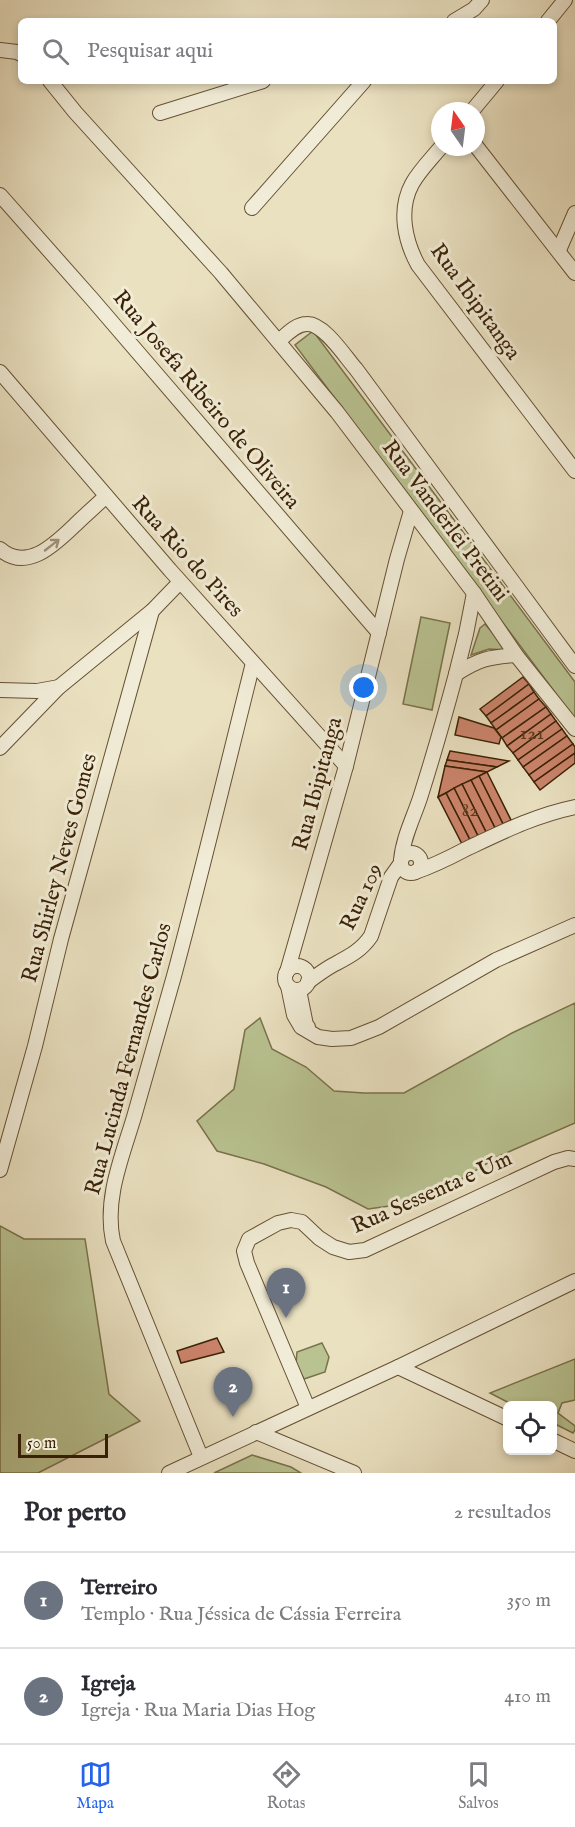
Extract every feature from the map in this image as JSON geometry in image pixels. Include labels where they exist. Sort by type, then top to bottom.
[{"type":"street","points":[[459,18],[474,9],[482,0]]},
{"type":"street","points":[[551,18],[566,0]]},
{"type":"street","points":[[0,50],[18,53]]},
{"type":"street","name":"Rua Vanderlei Pretini","points":[[52,84],[221,273],[337,412],[474,593],[516,655],[575,729]]},
{"type":"street","points":[[160,112],[253,84]]},
{"type":"street","points":[[252,208],[361,84]]},
{"type":"street","points":[[480,102],[494,84]]},
{"type":"street","name":"Rua Ibipitanga","points":[[434,156],[412,183],[406,199],[406,232],[411,252],[418,265],[575,471]]},
{"type":"street","points":[[484,156],[575,273]]},
{"type":"street","name":"Rua Josefa Ribeiro de Oliveira","points":[[0,195],[92,298],[379,633]]},
{"type":"street","points":[[559,250],[575,213]]},
{"type":"street","name":"Rua Vanderlei Pretini","points":[[279,341],[292,329],[308,323],[316,325],[328,336],[356,369],[575,666]]},
{"type":"street","name":"Rua Rio do Pires","points":[[0,372],[180,582],[346,766]]},
{"type":"street","points":[[0,549],[14,558],[26,558],[39,554],[51,547],[106,496]]},
{"type":"street","name":"Rua Ibipitanga","points":[[411,511],[346,766],[300,928],[299,978],[294,1015],[301,1027],[318,1037],[351,1038],[379,1027],[496,960],[575,925]]},
{"type":"street","points":[[0,748],[59,687],[152,611],[180,582]]},
{"type":"street","points":[[456,674],[474,593]]},
{"type":"street","name":"Rua Shirley Neves Gomes","points":[[0,1170],[152,611]]},
{"type":"street","points":[[456,674],[476,661],[496,656],[516,655]]},
{"type":"street","name":"Rua Lucinda Fernandes Carlos","points":[[201,1457],[113,1241],[109,1212],[124,1150],[174,975],[253,663]]},
{"type":"street","name":"Rua 109","points":[[299,978],[353,955],[366,944],[371,936],[391,877],[409,863],[402,847],[436,748],[456,674]]},
{"type":"street","points":[[0,690],[37,691],[59,687]]},
{"type":"street","points":[[409,863],[448,858],[523,822],[574,808]]},
{"type":"street","name":"Rua Sessenta e Um","points":[[308,1408],[247,1263],[244,1251],[249,1239],[278,1223],[291,1220],[302,1222],[333,1247],[349,1252],[365,1250],[554,1162],[568,1158],[575,1159]]},
{"type":"street","points":[[169,1473],[398,1367],[575,1281]]},
{"type":"street","points":[[398,1367],[503,1417]]},
{"type":"street","points":[[256,1432],[354,1473]]},
{"type":"street","points":[[557,1442],[575,1451]]},
{"type":"green space","points":[[313,331],[575,682],[575,719],[295,345]]},
{"type":"green space","points":[[421,617],[450,623],[432,710],[403,704]]},
{"type":"green space","points":[[485,624],[507,650],[489,649],[471,655],[480,628]]},
{"type":"green space","points":[[575,1003],[575,1123],[499,1156],[426,1201],[368,1209],[326,1187],[264,1164],[217,1151],[197,1121],[234,1089],[245,1030],[260,1018],[272,1049],[306,1067],[334,1091],[404,1093],[512,1033]]},
{"type":"green space","points":[[0,1226],[24,1239],[85,1239],[109,1394],[140,1421],[38,1473],[0,1473]]},
{"type":"green space","points":[[322,1343],[329,1357],[325,1372],[304,1379],[296,1363],[297,1352]]},
{"type":"green space","points":[[575,1359],[575,1400],[562,1403],[558,1413],[575,1426],[575,1430],[573,1433],[557,1425],[557,1401],[505,1401],[490,1393]]},
{"type":"green space","points":[[252,1455],[291,1467],[301,1473],[214,1473]]},
{"type":"building","points":[[523,677],[529,684],[486,716],[480,709]]},
{"type":"building","points":[[529,684],[534,692],[491,723],[486,716]]},
{"type":"building","points":[[534,692],[539,699],[496,730],[491,723]]},
{"type":"building","points":[[539,699],[546,707],[502,738],[496,730]]},
{"type":"building","points":[[546,707],[551,714],[507,746],[502,738]]},
{"type":"building","points":[[551,714],[556,721],[513,753],[507,746]]},
{"type":"building","points":[[459,717],[494,728],[501,737],[499,744],[455,735]]},
{"type":"building","points":[[556,721],[562,729],[518,760],[513,753]]},
{"type":"building","points":[[562,729],[567,736],[523,767],[518,760]]},
{"type":"building","points":[[567,736],[573,744],[529,775],[523,767]]},
{"type":"building","points":[[573,744],[575,753],[534,782],[529,775]]},
{"type":"building","points":[[450,751],[509,761],[497,767],[447,760]]},
{"type":"building","points":[[575,753],[575,763],[540,790],[534,782]]},
{"type":"building","points":[[447,760],[497,767],[487,772],[445,766]]},
{"type":"building","points":[[445,766],[487,772],[438,797]]},
{"type":"building","points":[[487,772],[511,820],[503,824],[479,776]]},
{"type":"building","points":[[479,776],[503,824],[495,828],[471,780]]},
{"type":"building","points":[[471,780],[495,828],[486,832],[462,784]]},
{"type":"building","points":[[462,784],[486,832],[478,836],[454,788]]},
{"type":"building","points":[[454,788],[478,836],[470,840],[446,793]]},
{"type":"building","points":[[446,793],[470,840],[462,844],[438,797]]},
{"type":"building","points":[[217,1338],[224,1352],[181,1363],[177,1351]]},
{"type":"place","name":"Terreiro","points":[[286,1318]]},
{"type":"place","name":"Igreja","points":[[233,1417]]}]
